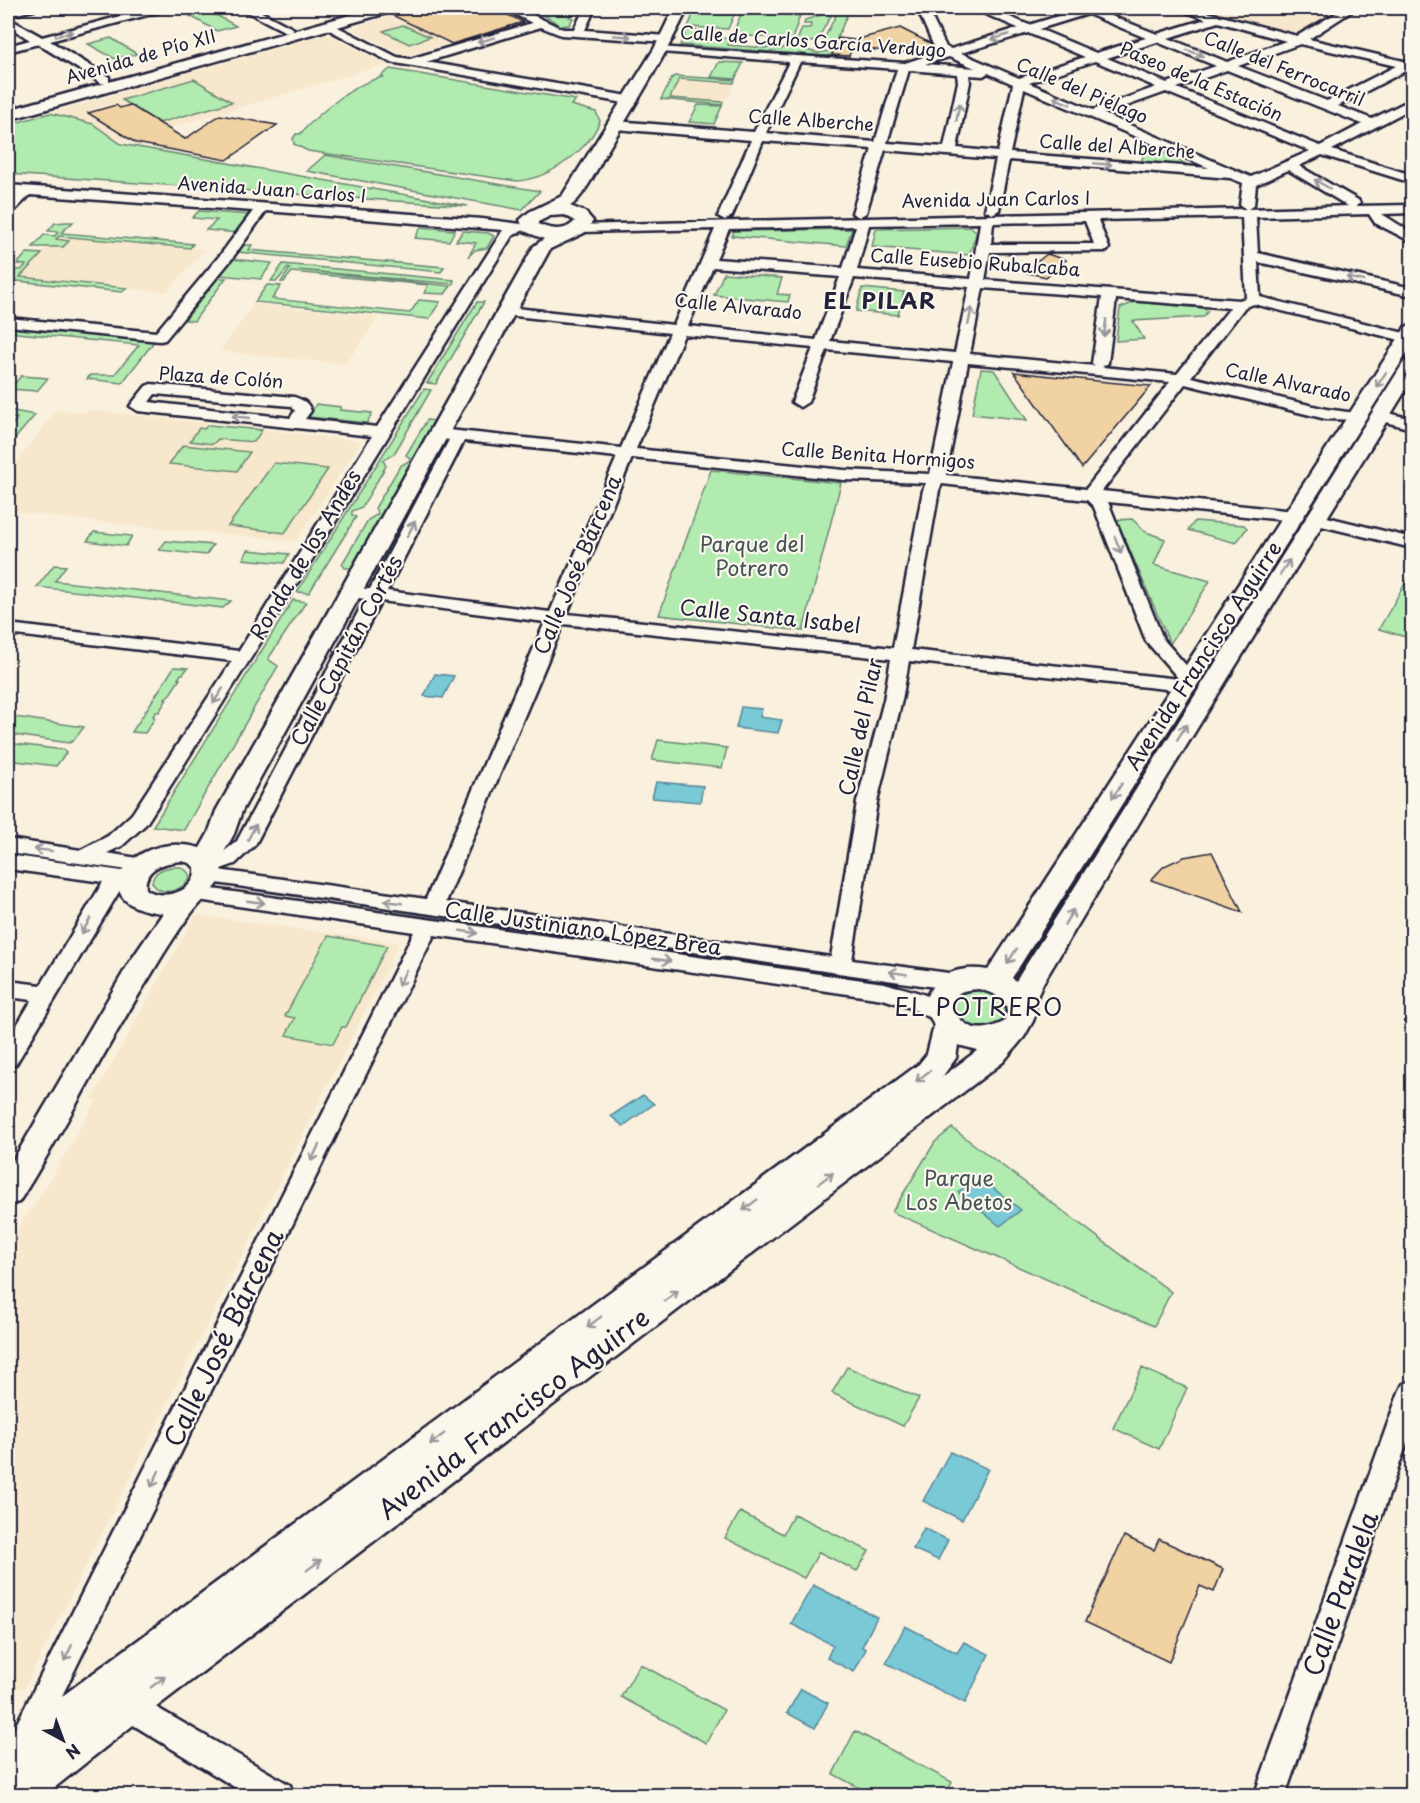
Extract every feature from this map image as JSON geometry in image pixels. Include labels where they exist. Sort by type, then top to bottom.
[{"type":"main road","name":"Avenida de Pío XII","points":[[8,108],[365,8]]},
{"type":"main road","name":"Avenida de Pío XII","points":[[8,115],[389,8]]},
{"type":"main road","points":[[574,218],[615,125],[664,44],[681,8]]},
{"type":"main road","points":[[528,228],[574,218]]},
{"type":"main road","points":[[528,228],[574,218]]},
{"type":"main road","name":"Calle Capitán Cortés","points":[[8,1193],[67,1097],[143,963],[202,880],[229,811],[352,592],[449,435],[508,307],[528,228]]},
{"type":"main road","name":"Avenida Francisco Aguirre","points":[[12,1796],[128,1705],[993,1054],[1016,1017],[1029,982],[1138,803],[1304,517],[1356,417],[1410,334]]},
{"type":"main road","name":"Avenida Francisco Aguirre","points":[[995,982],[1187,682],[1304,517],[1380,416],[1413,365]]},
{"type":"main road","name":"Calle Capitán Cortés","points":[[133,880],[155,857],[174,852],[204,833],[229,811]]},
{"type":"main road","points":[[174,852],[192,854],[202,880]]},
{"type":"main road","name":"Calle Capitán Cortés","points":[[133,880],[149,902],[164,904],[202,880]]},
{"type":"main road","name":"Calle Capitán Cortés","points":[[133,880],[147,920],[149,940],[143,963]]},
{"type":"main road","points":[[943,1020],[962,1035],[975,1038],[997,1037],[1016,1017],[1010,990],[995,982],[975,979],[956,982]]},
{"type":"main road","name":"Avenida Francisco Aguirre","points":[[14,1755],[929,1072],[941,1058],[943,1020],[938,1001],[942,994],[956,982]]},
{"type":"street","points":[[8,13],[30,8]]},
{"type":"street","points":[[8,49],[162,8]]},
{"type":"street","points":[[246,8],[288,29]]},
{"type":"street","name":"Calle de Carlos García Verdugo","points":[[512,8],[561,32],[796,59],[963,72],[993,72]]},
{"type":"street","points":[[578,33],[590,8]]},
{"type":"street","name":"Calle del Piélago","points":[[922,8],[941,49],[1093,114],[1134,150],[1229,174],[1251,182]]},
{"type":"street","name":"Paseo de la Estación","points":[[980,8],[1321,152],[1412,179],[1409,204]]},
{"type":"street","points":[[800,402],[848,275],[879,144],[904,67],[1089,8]]},
{"type":"street","name":"Calle del Ferrocarril","points":[[1089,8],[1155,38],[1373,124]]},
{"type":"street","points":[[1181,8],[1299,40],[1410,65]]},
{"type":"street","points":[[1093,114],[1299,40],[1352,8]]},
{"type":"street","points":[[1402,8],[1413,9]]},
{"type":"street","points":[[1018,82],[1216,19]]},
{"type":"street","points":[[8,21],[105,80]]},
{"type":"street","points":[[409,63],[542,23]]},
{"type":"street","points":[[326,26],[394,60],[630,100]]},
{"type":"street","name":"Calle José Bárcena","points":[[14,1755],[430,916],[681,325],[759,135],[796,59]]},
{"type":"street","points":[[1328,106],[1410,65]]},
{"type":"street","points":[[950,151],[964,82],[963,72]]},
{"type":"street","name":"Calle del Pilar","points":[[840,965],[867,802],[893,700],[931,490],[937,479],[984,249],[989,214],[1018,82]]},
{"type":"street","points":[[1187,682],[1155,641],[1102,505],[1092,494],[1185,375],[1247,302],[1252,256],[1248,209],[1248,186],[1251,182],[1321,152],[1413,103]]},
{"type":"street","name":"Calle Alberche","points":[[615,125],[879,144],[1003,156]]},
{"type":"street","name":"Calle del Alberche","points":[[1003,156],[1134,150],[1229,174]]},
{"type":"street","points":[[1290,166],[1353,203]]},
{"type":"street","name":"Avenida Juan Carlos I","points":[[8,183],[485,216],[528,228]]},
{"type":"street","name":"Avenida Juan Carlos I","points":[[8,189],[528,228]]},
{"type":"street","points":[[8,208],[26,191]]},
{"type":"street","name":"Avenida Juan Carlos I","points":[[989,214],[1090,216],[1353,203],[1409,204]]},
{"type":"street","name":"Avenida Juan Carlos I","points":[[574,218],[725,220],[1248,209],[1373,210],[1409,204]]},
{"type":"street","points":[[8,322],[160,337],[226,257],[262,207]]},
{"type":"street","points":[[1373,210],[1380,220],[1413,238]]},
{"type":"street","points":[[984,249],[1102,248],[1090,216]]},
{"type":"street","name":"Ronda de los Andes","points":[[85,855],[115,842],[139,819],[244,657],[381,432],[528,228]]},
{"type":"street","points":[[1252,256],[1413,292]]},
{"type":"street","name":"Calle Eusebio Rubalcaba","points":[[707,262],[848,275],[1247,302],[1410,334]]},
{"type":"street","points":[[1100,363],[1110,292]]},
{"type":"street","name":"Calle Alvarado","points":[[508,307],[1185,375]]},
{"type":"street","name":"Calle Alvarado","points":[[963,354],[1100,363],[1185,375],[1326,414],[1356,417]]},
{"type":"street","name":"Plaza de Colón","points":[[297,423],[303,411],[301,405],[294,402],[151,389],[138,406],[381,432]]},
{"type":"street","points":[[1380,416],[1413,424]]},
{"type":"street","name":"Calle Benita Hormigos","points":[[449,435],[627,451],[844,475],[937,479],[1304,517],[1413,543]]},
{"type":"street","name":"Calle Capitán Cortés","points":[[202,880],[245,845],[376,595],[449,435]]},
{"type":"street","name":"Calle Santa Isabel","points":[[352,592],[556,618],[1187,682]]},
{"type":"street","points":[[8,629],[244,657]]},
{"type":"street","points":[[8,846],[85,855],[133,880]]},
{"type":"street","points":[[8,862],[133,880]]},
{"type":"street","points":[[8,1058],[46,994],[133,880]]},
{"type":"street","name":"Calle Justiniano López Brea","points":[[202,880],[884,992],[920,1002],[943,1020]]},
{"type":"street","name":"Calle Justiniano López Brea","points":[[430,916],[840,965],[956,982]]},
{"type":"street","points":[[8,988],[46,994]]},
{"type":"street","name":"Calle Paralela","points":[[1269,1796],[1413,1392]]},
{"type":"street","points":[[128,1705],[279,1796]]},
{"type":"shaded area","points":[[1208,8],[1337,10],[1301,33],[1293,33],[1206,10]]},
{"type":"shaded area","points":[[392,15],[450,43],[406,56],[352,29]]},
{"type":"shaded area","points":[[325,34],[387,64],[118,143],[93,124],[50,113]]},
{"type":"shaded area","points":[[679,79],[734,83],[730,95],[723,102],[669,98]]},
{"type":"shaded area","points":[[59,236],[204,250],[167,292],[20,277],[49,246],[63,247],[69,242],[55,239]]},
{"type":"shaded area","points":[[254,304],[379,316],[345,364],[220,351]]},
{"type":"shaded area","points":[[57,410],[86,413],[90,410],[361,441],[296,541],[8,511],[8,473]]},
{"type":"shaded area","points":[[196,915],[399,943],[24,1688],[8,1686],[8,1242],[42,1194],[97,1100],[92,1099]]},
{"type":"green space","points":[[574,8],[569,17],[573,18],[569,25],[561,26],[539,12],[530,11],[529,9]]},
{"type":"green space","points":[[696,8],[736,10],[728,29],[688,27]]},
{"type":"green space","points":[[743,10],[800,16],[792,39],[732,35]]},
{"type":"green space","points":[[849,10],[834,46],[821,45],[838,11]]},
{"type":"green space","points":[[209,11],[236,26],[217,31],[190,16]]},
{"type":"green space","points":[[823,14],[832,14],[816,42],[797,41],[802,28],[810,28],[811,24],[804,24],[805,20]]},
{"type":"green space","points":[[403,25],[430,37],[409,44],[383,31]]},
{"type":"green space","points":[[687,30],[718,32],[717,37],[706,37],[702,40],[709,42],[730,38],[728,45],[782,49],[789,42],[809,44],[806,50],[818,53],[834,50],[831,55],[826,56],[680,45]]},
{"type":"green space","points":[[111,38],[137,54],[115,59],[88,44]]},
{"type":"green space","points":[[719,62],[743,63],[735,79],[711,77]]},
{"type":"green space","points":[[390,69],[576,100],[571,105],[596,112],[600,121],[586,143],[566,162],[542,175],[517,181],[308,151],[294,144],[293,139],[296,134],[300,134],[328,107],[350,91],[383,77],[381,76]]},
{"type":"green space","points":[[675,76],[735,80],[734,83],[679,79],[670,98],[723,102],[722,105],[661,99]]},
{"type":"green space","points":[[194,79],[232,102],[159,123],[122,100]]},
{"type":"green space","points":[[698,105],[722,106],[714,124],[689,122]]},
{"type":"green space","points":[[50,113],[93,124],[121,144],[468,206],[8,174],[8,125]]},
{"type":"green space","points":[[1145,148],[1156,149],[1188,165],[1145,162],[1142,160]]},
{"type":"green space","points":[[325,155],[540,191],[522,210],[307,171]]},
{"type":"green space","points":[[199,211],[251,215],[238,233],[206,230],[217,220],[192,218]]},
{"type":"green space","points":[[73,222],[61,233],[193,244],[190,248],[59,236],[56,239],[69,241],[63,247],[33,247],[44,235],[55,236],[58,232],[48,231],[55,223]]},
{"type":"green space","points":[[421,227],[455,230],[449,241],[415,238]]},
{"type":"green space","points":[[971,227],[977,232],[969,255],[872,247],[876,229]]},
{"type":"green space","points":[[852,229],[846,246],[732,236],[734,231]]},
{"type":"green space","points":[[463,231],[488,233],[494,236],[487,248],[475,250],[468,257],[476,243],[456,241]]},
{"type":"green space","points":[[242,245],[252,245],[249,250],[444,267],[441,272],[238,252]]},
{"type":"green space","points":[[27,253],[42,254],[20,277],[127,288],[122,292],[8,280],[8,269],[21,270],[26,265],[17,264]]},
{"type":"green space","points":[[231,259],[272,263],[261,279],[219,275]]},
{"type":"green space","points":[[283,264],[454,280],[453,284],[298,270],[451,286],[445,294],[424,293],[428,285],[292,272],[284,282],[281,282],[290,269],[288,268],[277,281],[271,281]]},
{"type":"green space","points":[[724,273],[782,278],[777,294],[790,295],[788,302],[714,295]]},
{"type":"green space","points":[[218,278],[226,278],[194,321],[185,320]]},
{"type":"green space","points":[[267,285],[281,286],[272,299],[410,313],[419,300],[440,302],[429,319],[255,302]]},
{"type":"green space","points":[[862,288],[904,292],[898,315],[856,311]]},
{"type":"green space","points":[[477,302],[484,302],[436,384],[427,383]]},
{"type":"green space","points":[[1135,302],[1202,308],[1208,311],[1203,317],[1133,321],[1144,339],[1116,341],[1120,308]]},
{"type":"green space","points":[[8,324],[156,339],[122,383],[87,379],[90,375],[114,375],[139,345],[17,333],[8,330]]},
{"type":"green space","points":[[981,369],[994,370],[1027,420],[972,414]]},
{"type":"green space","points":[[21,376],[48,378],[37,391],[10,389]]},
{"type":"green space","points":[[424,389],[431,390],[394,454],[383,460],[386,466],[362,507],[352,511],[352,515],[356,517],[309,593],[297,592]]},
{"type":"green space","points":[[316,404],[341,407],[340,410],[372,413],[367,423],[309,417]]},
{"type":"green space","points":[[8,410],[35,415],[8,447],[8,430],[17,418],[8,417]]},
{"type":"green space","points":[[427,420],[436,421],[353,568],[345,568],[342,564],[368,520],[378,514],[375,508],[400,466],[409,461],[410,458],[406,455]]},
{"type":"green space","points":[[208,425],[262,430],[254,442],[218,439],[213,444],[190,441],[199,428],[204,429]]},
{"type":"green space","points":[[183,445],[250,452],[237,471],[169,464]]},
{"type":"green space","points":[[274,463],[328,469],[285,533],[228,526]]},
{"type":"green space","name":"Parque del Potrero","points":[[711,470],[841,483],[803,631],[659,615]]},
{"type":"green space","points":[[1132,519],[1146,532],[1165,539],[1154,565],[1210,581],[1170,644],[1117,520]]},
{"type":"green space","points":[[1195,521],[1244,525],[1247,528],[1236,543],[1188,530]]},
{"type":"green space","points":[[94,532],[132,536],[126,546],[87,541]]},
{"type":"green space","points":[[166,541],[213,545],[206,555],[159,550]]},
{"type":"green space","points":[[248,550],[289,554],[284,563],[243,559]]},
{"type":"green space","points":[[54,565],[66,566],[55,581],[231,601],[223,608],[37,587]]},
{"type":"green space","points":[[1412,579],[1412,639],[1379,629],[1407,580]]},
{"type":"green space","points":[[293,600],[306,602],[268,659],[278,666],[184,830],[153,826]]},
{"type":"green space","points":[[174,667],[188,668],[181,674],[170,694],[165,698],[167,699],[159,712],[153,716],[155,718],[145,733],[132,732]]},
{"type":"green space","points":[[8,716],[84,727],[69,743],[8,734]]},
{"type":"green space","points":[[658,740],[727,748],[722,768],[652,760]]},
{"type":"green space","points":[[8,743],[64,750],[66,753],[56,766],[8,760]]},
{"type":"green space","points":[[181,867],[188,872],[190,878],[187,883],[177,889],[160,890],[152,882],[155,876],[162,870]]},
{"type":"green space","points":[[328,936],[387,946],[346,1027],[342,1027],[333,1044],[286,1035],[295,1018],[285,1016]]},
{"type":"green space","points":[[978,990],[994,994],[1004,1004],[1005,1016],[999,1023],[985,1029],[963,1022],[953,1009],[958,997],[969,991]]},
{"type":"green space","name":"Parque Los Abetos","points":[[952,1128],[1171,1292],[1154,1326],[892,1212],[935,1142]]},
{"type":"green space","points":[[847,1367],[919,1398],[903,1426],[832,1393]]},
{"type":"green space","points":[[1142,1368],[1187,1388],[1159,1449],[1113,1428]]},
{"type":"green space","points":[[740,1512],[783,1534],[794,1514],[869,1551],[857,1571],[819,1552],[804,1578],[725,1538]]},
{"type":"green space","points":[[640,1664],[724,1710],[706,1743],[621,1697]]},
{"type":"green space","points":[[855,1731],[952,1782],[946,1795],[873,1795],[833,1774]]},
{"type":"water","points":[[435,674],[454,676],[443,698],[424,696]]},
{"type":"water","points":[[741,707],[762,709],[760,717],[782,720],[778,733],[736,728]]},
{"type":"water","points":[[656,782],[703,786],[700,802],[652,798]]},
{"type":"water","points":[[643,1095],[654,1104],[623,1126],[611,1116]]},
{"type":"water","points":[[979,1177],[1021,1210],[1000,1226],[958,1192]]},
{"type":"water","points":[[950,1452],[988,1469],[962,1520],[923,1501]]},
{"type":"water","points":[[924,1528],[948,1540],[938,1560],[913,1549]]},
{"type":"water","points":[[813,1585],[877,1617],[862,1647],[866,1649],[854,1672],[827,1658],[833,1645],[791,1624]]},
{"type":"water","points":[[905,1626],[957,1653],[964,1642],[989,1654],[965,1703],[886,1663]]},
{"type":"water","points":[[801,1689],[828,1703],[815,1728],[787,1713]]},
{"type":"building","points":[[417,8],[493,8],[523,22],[452,44],[392,15]]},
{"type":"building","points":[[900,28],[930,43],[934,51],[926,54],[852,48],[849,56],[832,55],[838,38],[855,40]]},
{"type":"building","points":[[116,105],[120,108],[130,105],[185,139],[220,115],[277,125],[227,160],[136,143],[88,113]]},
{"type":"building","points":[[1047,254],[1066,260],[1046,277],[1024,272]]},
{"type":"building","points":[[1014,372],[1107,382],[1151,386],[1082,468]]},
{"type":"building","points":[[1212,852],[1242,912],[1151,880],[1164,866],[1184,857]]},
{"type":"building","points":[[1124,1536],[1154,1550],[1159,1539],[1223,1569],[1214,1592],[1200,1586],[1169,1662],[1085,1622]]},
{"type":"district","name":"EL PILAR","points":[[880,301]]},
{"type":"district","name":"EL POTRERO","points":[[979,1008]]}]
